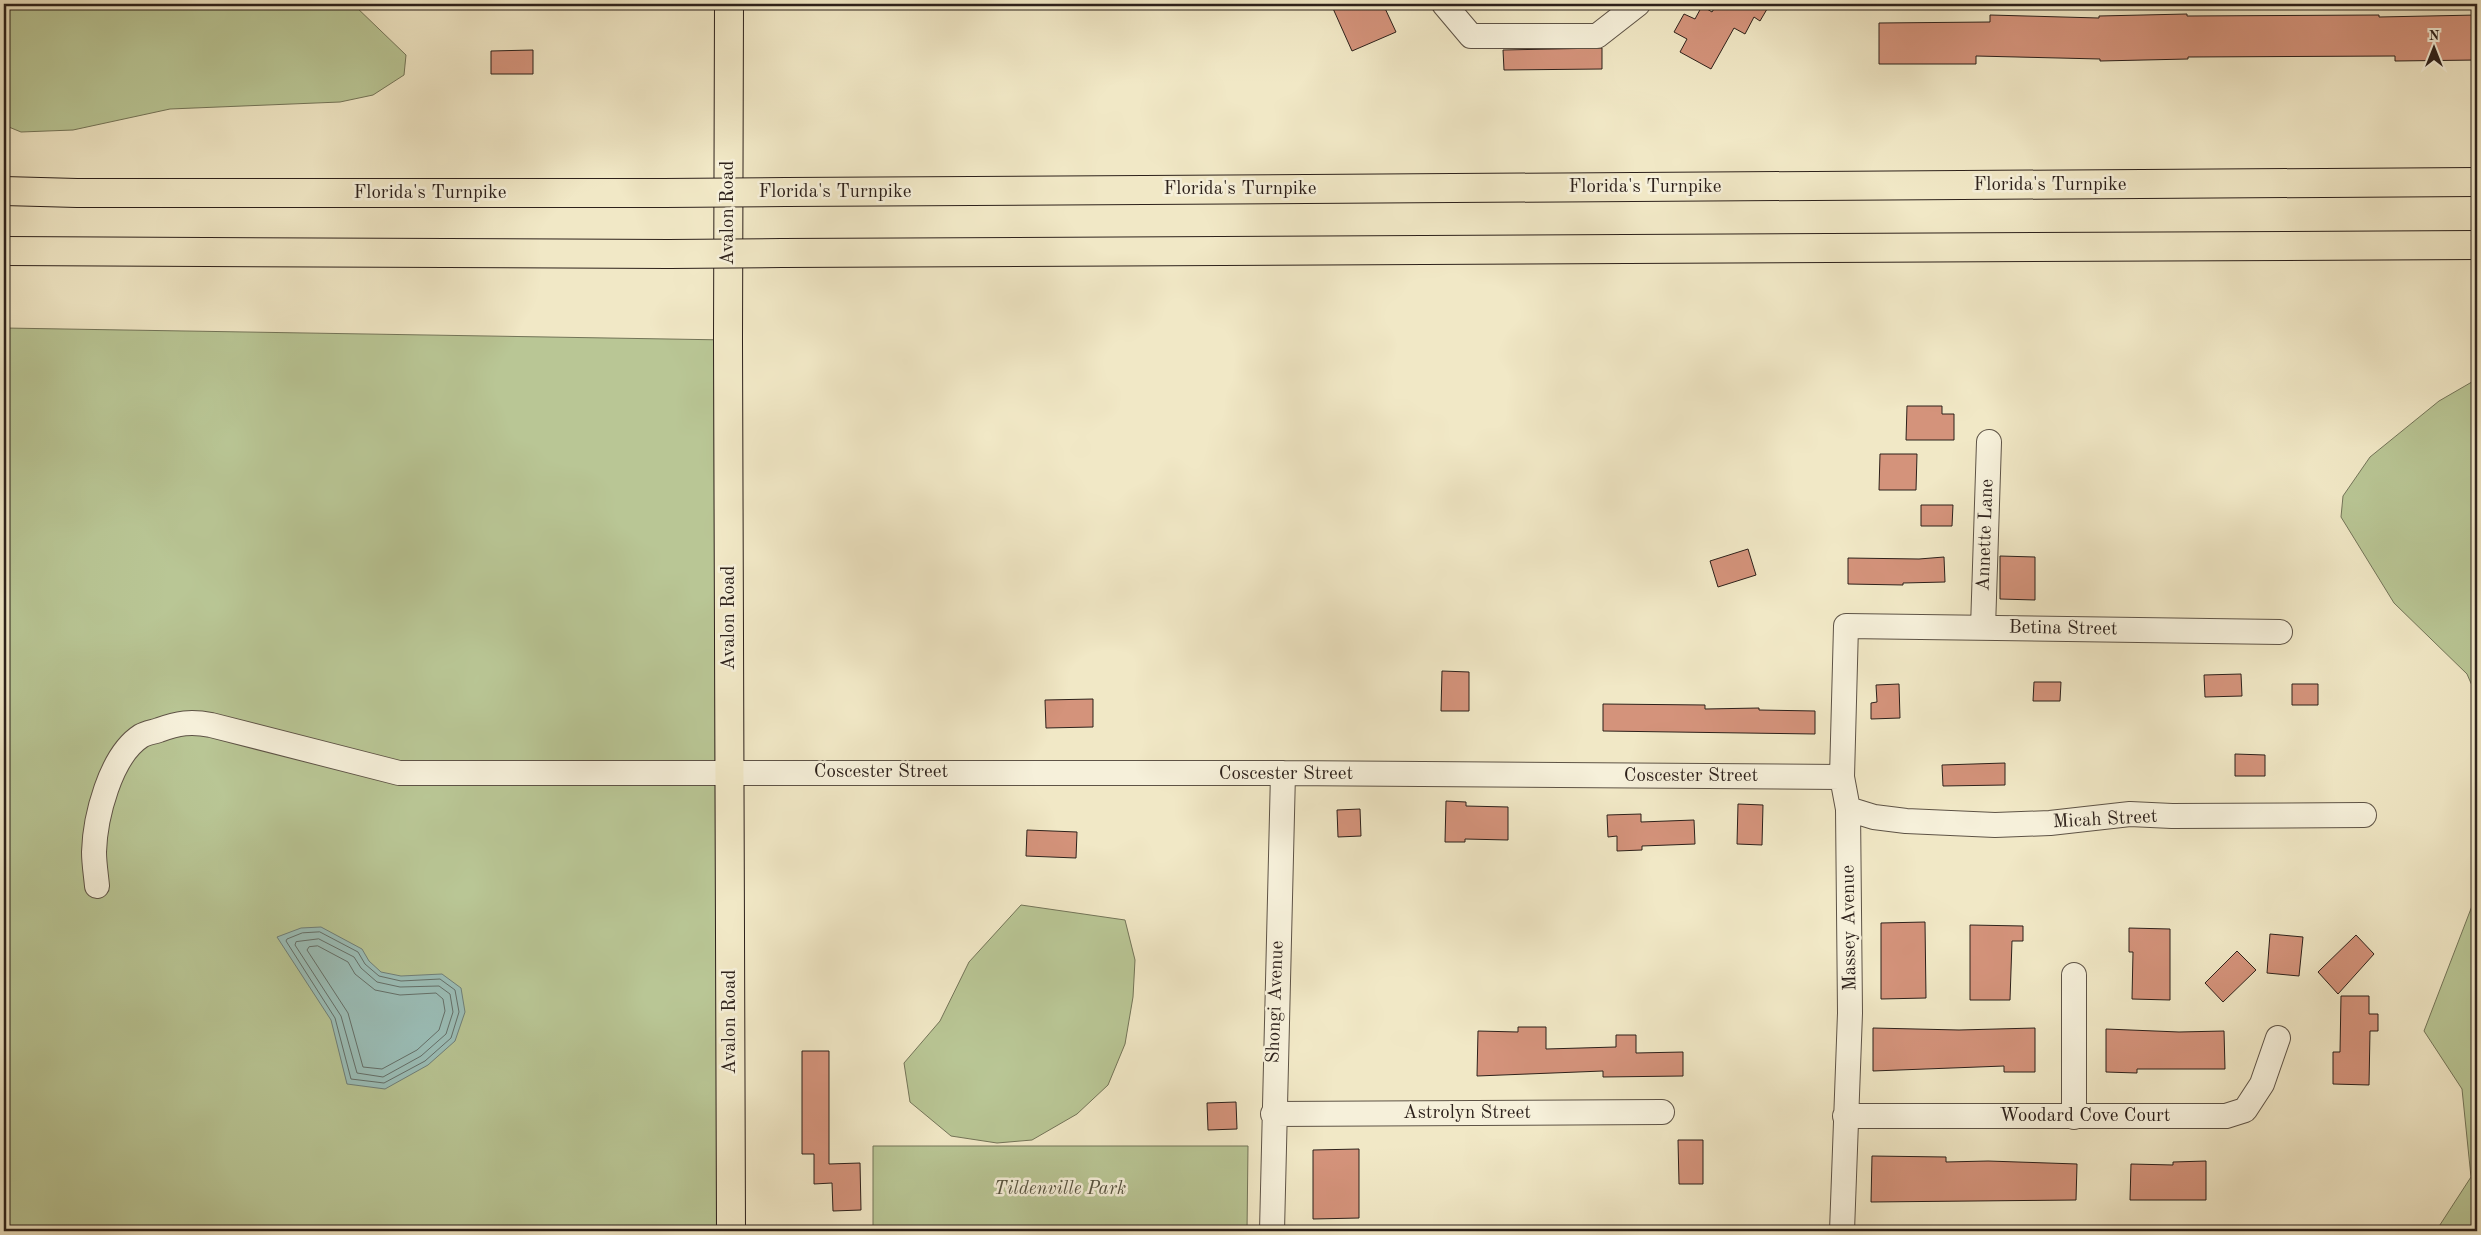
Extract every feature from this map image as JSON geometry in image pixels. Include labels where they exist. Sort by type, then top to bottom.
[{"type":"main road","name":"Avalon Road","points":[[729,4],[728,350],[731,1231]]},
{"type":"main road","name":"Florida's Turnpike","points":[[4,190],[77,193],[664,193],[2477,182]]},
{"type":"main road","points":[[4,251],[669,254],[2477,245]]},
{"type":"street","points":[[1444,4],[1472,36],[1597,36],[1638,4]]},
{"type":"street","name":"Annette Lane","points":[[1983,628],[1989,442]]},
{"type":"street","name":"Betina Street","points":[[1846,626],[2280,632]]},
{"type":"street","name":"Massey Avenue","points":[[1842,1231],[1850,1013],[1848,808],[1842,777],[1846,626]]},
{"type":"street","name":"Coscester Street","points":[[97,886],[94,851],[100,814],[112,776],[121,756],[140,736],[177,723],[194,722],[399,772],[1842,777]]},
{"type":"street","name":"Shongi Avenue","points":[[1272,1231],[1273,1114],[1283,774]]},
{"type":"street","name":"Micah Street","points":[[1848,808],[1874,817],[1906,821],[1995,825],[2050,823],[2130,814],[2172,816],[2364,815]]},
{"type":"street","points":[[2074,975],[2074,1117]]},
{"type":"street","name":"Woodard Cove Court","points":[[1845,1116],[2226,1116],[2245,1110],[2262,1084],[2278,1038]]},
{"type":"street","name":"Astrolyn Street","points":[[1273,1114],[1662,1112]]},
{"type":"green space","points":[[4,4],[353,4],[406,55],[404,75],[373,95],[340,102],[170,109],[73,130],[21,132],[4,125]]},
{"type":"green space","points":[[4,328],[728,340],[731,1231],[4,1231]]},
{"type":"green space","points":[[2477,379],[2477,697],[2467,674],[2394,603],[2341,517],[2343,496],[2370,457],[2439,401]]},
{"type":"green space","points":[[2477,893],[2477,1231],[2436,1231],[2471,1177],[2462,1089],[2424,1031]]},
{"type":"green space","points":[[1021,905],[1125,920],[1135,960],[1133,997],[1125,1044],[1108,1085],[1077,1114],[1032,1140],[997,1143],[951,1136],[910,1102],[904,1063],[940,1021],[969,962]]},
{"type":"green space","name":"Tildenville Park","points":[[873,1146],[1248,1146],[1247,1231],[873,1231]]},
{"type":"water","points":[[321,927],[362,949],[369,961],[381,972],[401,976],[442,974],[461,988],[465,1012],[455,1041],[428,1065],[385,1089],[347,1084],[331,1020],[277,937],[301,928]]},
{"type":"building","points":[[1331,4],[1383,4],[1396,32],[1352,51]]},
{"type":"building","points":[[1717,4],[1770,4],[1760,21],[1754,17],[1745,34],[1734,28],[1711,69],[1680,52],[1687,39],[1674,32],[1684,14],[1695,19],[1702,6],[1712,12]]},
{"type":"building","points":[[2187,14],[2187,16],[2379,15],[2379,17],[2477,15],[2477,60],[2395,61],[2395,56],[2188,57],[2188,59],[2100,61],[2100,59],[1976,56],[1976,64],[1879,64],[1879,23],[1990,22],[1990,15],[2099,18],[2099,16]]},
{"type":"building","points":[[1602,48],[1602,69],[1504,70],[1503,50]]},
{"type":"building","points":[[533,50],[533,74],[491,74],[491,51]]},
{"type":"building","points":[[1907,406],[1942,406],[1942,414],[1954,414],[1954,440],[1906,440]]},
{"type":"building","points":[[1880,454],[1917,454],[1916,490],[1879,490]]},
{"type":"building","points":[[1921,505],[1953,505],[1952,526],[1921,526]]},
{"type":"building","points":[[1748,549],[1756,575],[1718,587],[1710,561]]},
{"type":"building","points":[[2000,556],[2035,557],[2035,600],[2000,599]]},
{"type":"building","points":[[1944,557],[1945,582],[1903,583],[1903,585],[1848,584],[1848,558],[1919,559]]},
{"type":"building","points":[[1442,671],[1469,672],[1469,711],[1441,711]]},
{"type":"building","points":[[2241,674],[2242,696],[2205,697],[2204,675]]},
{"type":"building","points":[[2034,682],[2061,682],[2060,701],[2033,701]]},
{"type":"building","points":[[1899,684],[1900,718],[1871,719],[1871,703],[1877,702],[1876,685]]},
{"type":"building","points":[[2292,684],[2318,684],[2318,705],[2292,705]]},
{"type":"building","points":[[1093,699],[1093,727],[1046,728],[1045,700]]},
{"type":"building","points":[[1603,704],[1705,705],[1705,709],[1759,708],[1759,710],[1815,711],[1815,734],[1603,731]]},
{"type":"building","points":[[2235,754],[2265,755],[2265,776],[2235,776]]},
{"type":"building","points":[[2005,763],[2005,785],[1943,786],[1942,765]]},
{"type":"building","points":[[1446,801],[1466,802],[1466,806],[1508,807],[1508,840],[1465,839],[1465,842],[1445,842]]},
{"type":"building","points":[[1738,804],[1763,805],[1762,845],[1737,844]]},
{"type":"building","points":[[1360,809],[1361,836],[1338,837],[1337,810]]},
{"type":"building","points":[[1641,814],[1641,822],[1694,820],[1695,844],[1642,846],[1642,850],[1617,851],[1617,836],[1608,837],[1607,815]]},
{"type":"building","points":[[1027,830],[1077,832],[1076,858],[1026,856]]},
{"type":"building","points":[[1925,922],[1926,998],[1881,999],[1881,923]]},
{"type":"building","points":[[1970,925],[2023,926],[2023,941],[2012,941],[2010,1000],[1970,1000]]},
{"type":"building","points":[[2129,928],[2170,929],[2170,1000],[2132,999],[2133,952],[2129,952]]},
{"type":"building","points":[[2270,934],[2303,937],[2299,976],[2267,973]]},
{"type":"building","points":[[2356,935],[2374,954],[2338,994],[2318,972]]},
{"type":"building","points":[[2237,951],[2256,970],[2223,1002],[2205,983]]},
{"type":"building","points":[[2341,996],[2369,996],[2369,1014],[2378,1014],[2378,1031],[2370,1031],[2369,1085],[2333,1084],[2333,1052],[2340,1052]]},
{"type":"building","points":[[1518,1027],[1546,1027],[1546,1049],[1616,1047],[1616,1035],[1636,1035],[1636,1053],[1683,1052],[1683,1076],[1603,1077],[1603,1071],[1477,1076],[1478,1031],[1518,1032]]},
{"type":"building","points":[[1873,1028],[1959,1030],[2035,1028],[2035,1072],[2004,1072],[2004,1066],[1873,1071]]},
{"type":"building","points":[[2106,1029],[2179,1032],[2224,1031],[2225,1069],[2137,1069],[2137,1073],[2106,1072]]},
{"type":"building","points":[[802,1051],[829,1051],[829,1164],[860,1163],[861,1210],[833,1211],[832,1183],[814,1184],[814,1154],[802,1154]]},
{"type":"building","points":[[1236,1102],[1237,1129],[1208,1130],[1207,1103]]},
{"type":"building","points":[[1678,1140],[1703,1140],[1703,1184],[1679,1184]]},
{"type":"building","points":[[1359,1149],[1359,1218],[1313,1219],[1313,1150]]},
{"type":"building","points":[[1872,1156],[1946,1157],[1946,1162],[1988,1161],[2077,1164],[2076,1200],[1871,1202]]},
{"type":"building","points":[[2206,1161],[2206,1200],[2130,1200],[2131,1164],[2173,1165],[2173,1162]]}]
